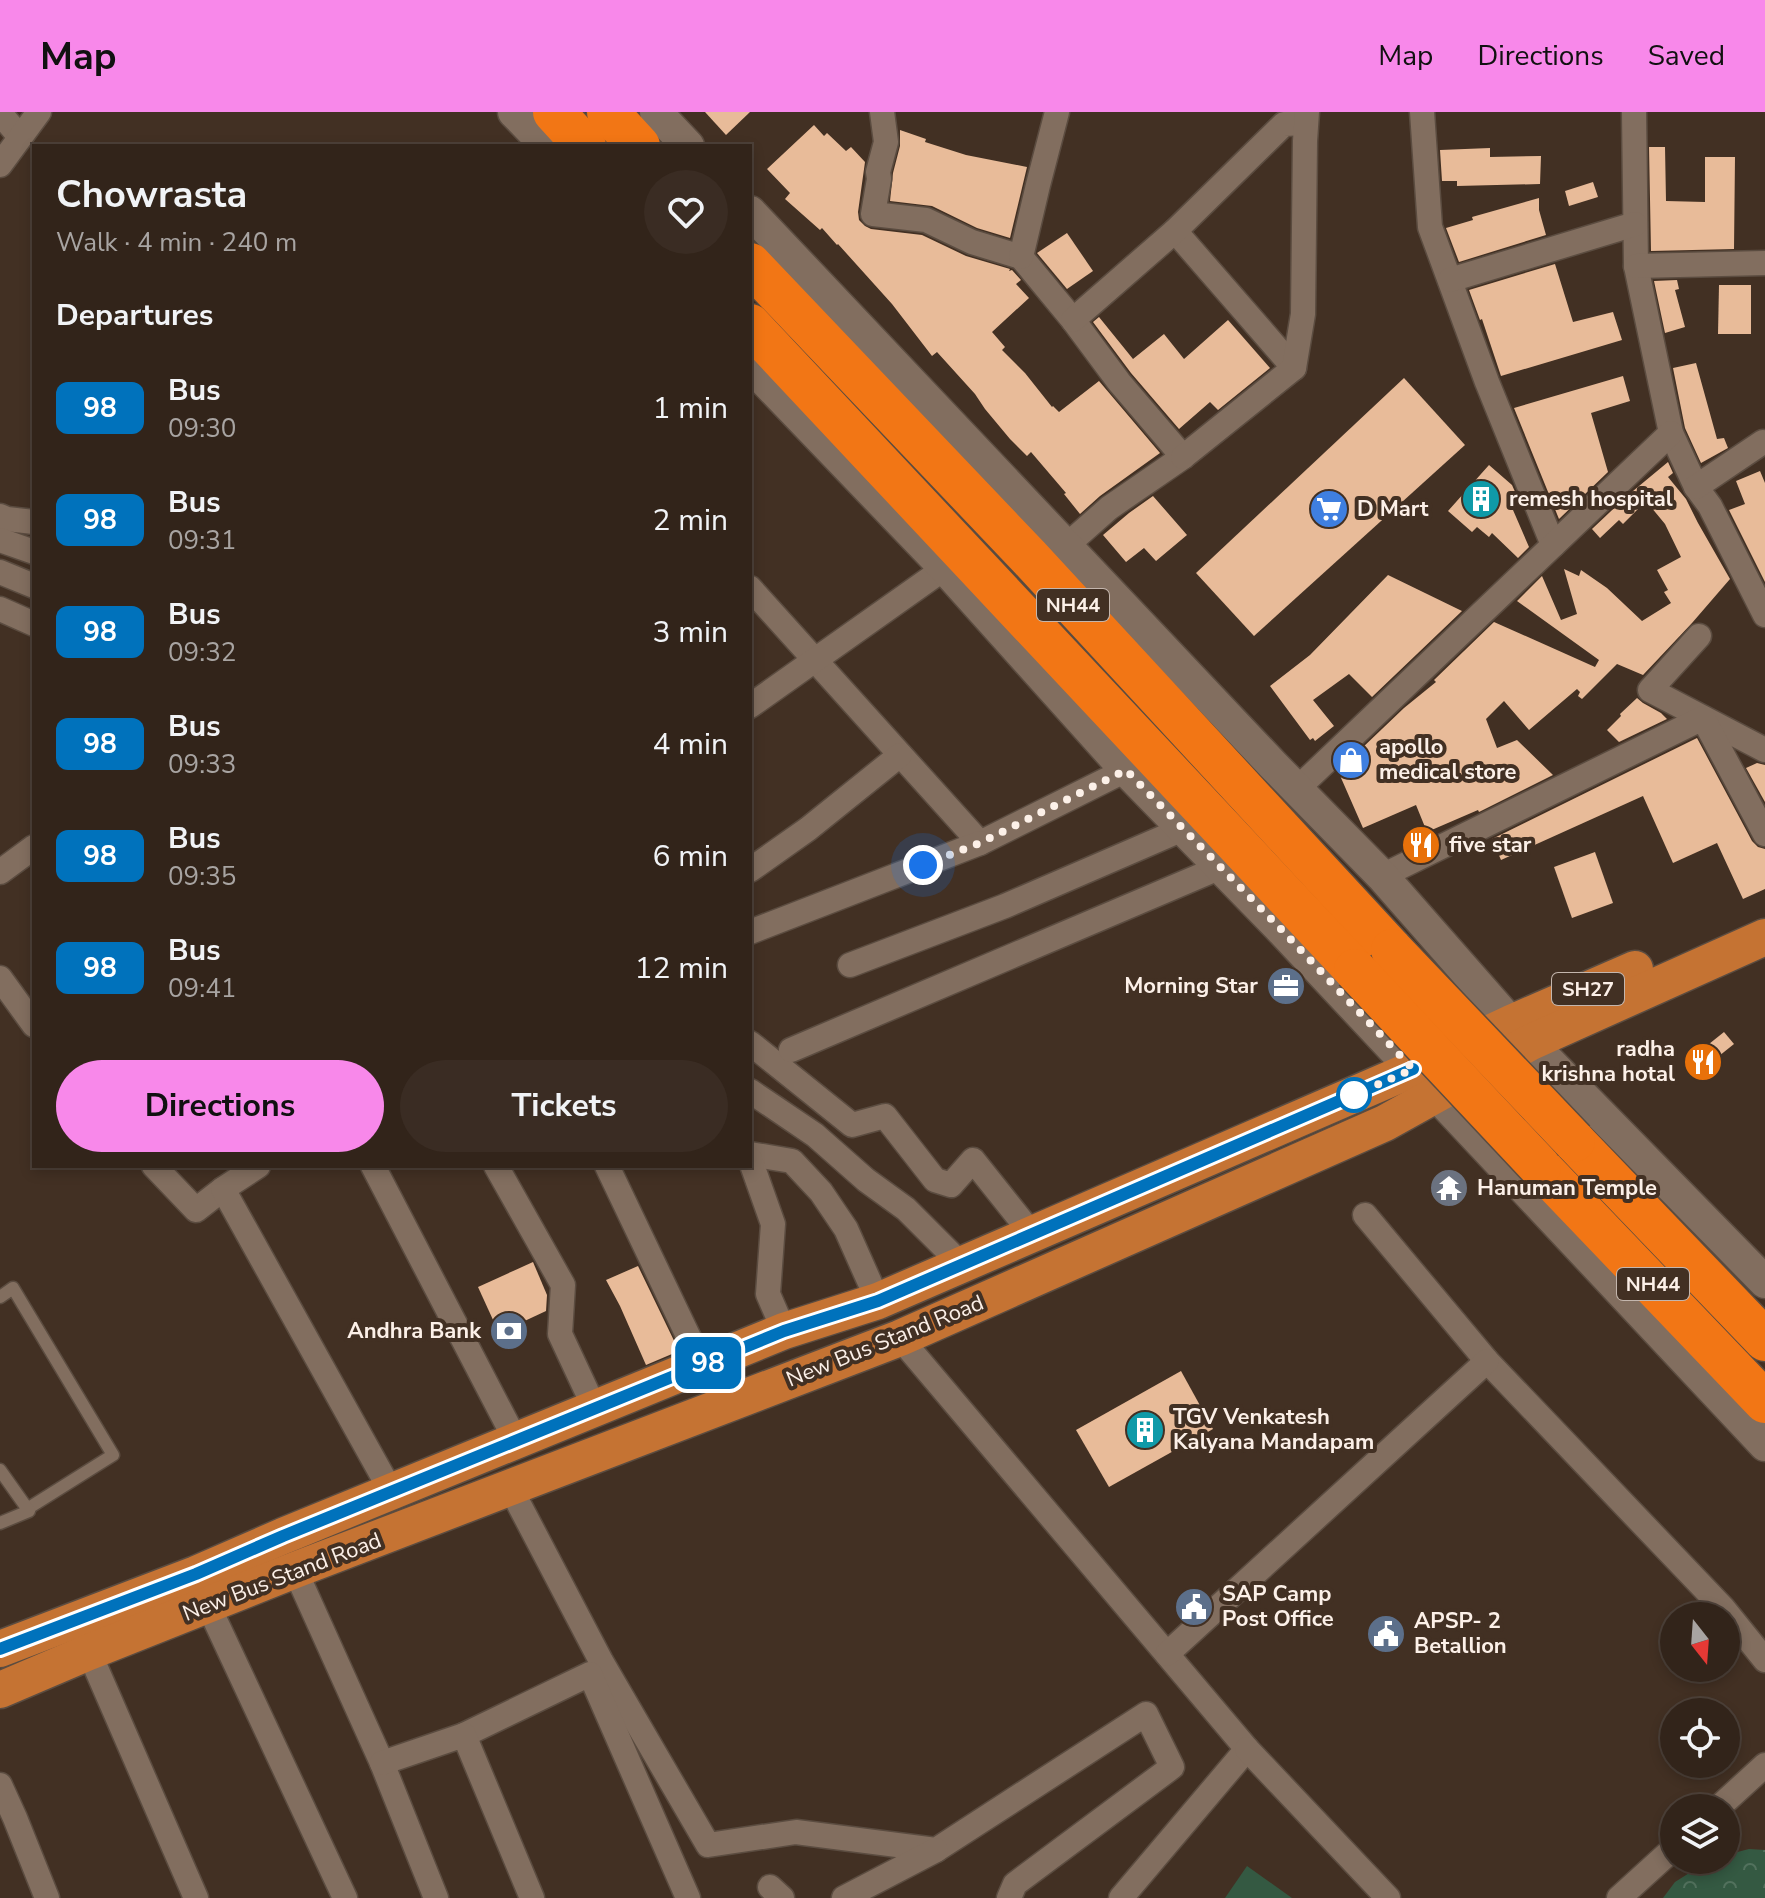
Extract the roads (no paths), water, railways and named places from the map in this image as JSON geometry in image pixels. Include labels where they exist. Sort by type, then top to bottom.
[{"type":"highway","points":[[554,112],[583,144]]},
{"type":"highway","points":[[608,112],[637,144]]},
{"type":"highway","name":"NH44","points":[[752,266],[1029,557],[1392,950],[1765,1340]]},
{"type":"highway","name":"NH44","points":[[752,327],[1540,1167],[1765,1402]]},
{"type":"main road","name":"SH27","points":[[1424,1082],[1765,912]]},
{"type":"main road","name":"SH27","points":[[1521,1032],[1765,937]]},
{"type":"main road","name":"New Bus Stand Road","points":[[0,1690],[82,1636],[196,1574],[283,1536],[784,1331],[878,1301],[1032,1234],[1424,1082]]},
{"type":"main road","name":"New Bus Stand Road","points":[[0,1649],[82,1636],[208,1605],[900,1338],[1385,1123],[1424,1082]]},
{"type":"street","points":[[0,165],[39,112]]},
{"type":"street","points":[[514,112],[545,144]]},
{"type":"street","points":[[656,112],[686,144]]},
{"type":"street","points":[[882,112],[886,142],[878,172],[873,214],[926,220],[972,242],[1021,257],[1119,382],[1183,457]]},
{"type":"street","points":[[1021,257],[1057,112]]},
{"type":"street","points":[[1422,112],[1430,227],[1487,382],[1553,545]]},
{"type":"street","points":[[1634,112],[1636,266],[1671,433],[1696,487],[1710,506],[1765,615]]},
{"type":"street","points":[[0,113],[20,137]]},
{"type":"street","points":[[1073,320],[1294,123]]},
{"type":"street","points":[[1066,546],[1109,508],[1183,457],[1294,368],[1303,314],[1294,123]]},
{"type":"street","points":[[752,214],[1296,790],[1382,876],[1521,1032],[1765,1282]]},
{"type":"street","points":[[1450,280],[1635,224]]},
{"type":"street","points":[[1175,231],[1294,368]]},
{"type":"street","points":[[1636,266],[1765,263]]},
{"type":"street","points":[[752,367],[945,568],[1126,770],[1765,1445]]},
{"type":"street","points":[[1296,790],[1671,433]]},
{"type":"street","points":[[1696,487],[1764,443]]},
{"type":"street","points":[[0,516],[32,522]]},
{"type":"street","points":[[0,540],[32,551]]},
{"type":"street","points":[[752,705],[945,568]]},
{"type":"street","points":[[0,572],[32,585]]},
{"type":"street","points":[[752,590],[980,843]]},
{"type":"street","points":[[0,609],[32,623]]},
{"type":"street","points":[[1699,636],[1650,690],[1765,750]]},
{"type":"street","points":[[1382,876],[1703,718]]},
{"type":"street","points":[[1703,718],[1765,834]]},
{"type":"street","points":[[752,869],[808,829],[900,755]]},
{"type":"street","points":[[752,931],[980,843],[1126,770]]},
{"type":"street","points":[[850,965],[1005,906],[1183,829]]},
{"type":"street","points":[[0,872],[32,848]]},
{"type":"street","points":[[791,1050],[1221,867]]},
{"type":"street","points":[[0,978],[32,1022]]},
{"type":"street","points":[[752,1045],[852,1125],[885,1116],[935,1180],[951,1185],[973,1160],[1032,1234]]},
{"type":"street","points":[[752,1092],[815,1135],[866,1180],[906,1209],[962,1265]]},
{"type":"street","points":[[752,1156],[792,1161],[821,1192],[846,1229],[878,1301]]},
{"type":"street","points":[[752,1162],[773,1224],[768,1294],[784,1331]]},
{"type":"street","points":[[156,1168],[196,1210],[255,1168]]},
{"type":"street","points":[[374,1168],[516,1441]]},
{"type":"street","points":[[497,1168],[563,1285],[560,1334],[595,1409]]},
{"type":"street","points":[[608,1168],[702,1365]]},
{"type":"street","points":[[223,1189],[392,1493]]},
{"type":"street","points":[[1365,1215],[1487,1361],[1723,1608],[1765,1660]]},
{"type":"street","points":[[900,1338],[1247,1749],[1388,1898]]},
{"type":"street","points":[[1167,1654],[1487,1361]]},
{"type":"street","points":[[511,1489],[601,1661],[708,1845],[796,1832],[936,1850]]},
{"type":"street","points":[[295,1570],[382,1763],[436,1898]]},
{"type":"street","points":[[208,1605],[345,1898]]},
{"type":"street","points":[[82,1636],[196,1898]]},
{"type":"street","points":[[382,1763],[464,1735],[590,1674],[688,1898]]},
{"type":"street","points":[[844,1898],[936,1850],[1146,1714],[1172,1767],[1015,1884],[1009,1898]]},
{"type":"street","points":[[464,1735],[532,1898]]},
{"type":"street","points":[[1121,1898],[1247,1749]]},
{"type":"street","points":[[1733,1794],[1765,1765]]},
{"type":"street","points":[[0,1785],[8,1822],[47,1898]]},
{"type":"street","points":[[1619,1898],[1660,1861]]},
{"type":"lane","points":[[0,1297],[13,1288],[113,1455],[27,1509],[29,1511],[0,1523]]},
{"type":"lane","points":[[0,1470],[27,1509]]},
{"type":"place","name":"remesh hospital","points":[[1481,499]]},
{"type":"place","name":"D Mart","points":[[1329,509]]},
{"type":"place","name":"apollo medical store","points":[[1351,760]]},
{"type":"place","name":"five star","points":[[1421,845]]},
{"type":"place","name":"Morning Star","points":[[1286,986]]},
{"type":"place","name":"radha krishna hotal","points":[[1703,1062]]},
{"type":"place","name":"Hanuman Temple","points":[[1449,1188]]},
{"type":"place","name":"Andhra Bank","points":[[509,1331]]},
{"type":"place","name":"TGV Venkatesh Kalyana Mandapam","points":[[1145,1430]]},
{"type":"place","name":"SAP Camp Post Office","points":[[1194,1607]]},
{"type":"place","name":"APSP- 2 Betallion","points":[[1386,1634]]}]
